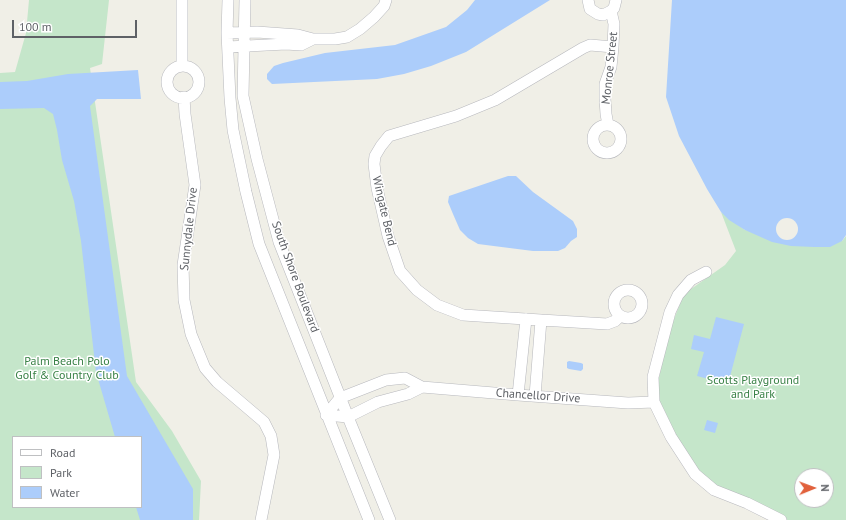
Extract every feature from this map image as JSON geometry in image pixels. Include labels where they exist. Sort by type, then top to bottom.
[{"type":"street","points":[[182,0],[182,66]]},
{"type":"street","name":"South Shore Boulevard","points":[[228,0],[227,33],[233,130],[239,164],[255,230],[259,244],[326,415],[369,520]]},
{"type":"street","name":"South Shore Boulevard","points":[[245,0],[243,96],[257,159],[279,242],[390,520]]},
{"type":"street","points":[[227,33],[245,32],[298,35],[313,39],[335,39],[346,37],[360,29],[384,6],[386,0]]},
{"type":"street","name":"Monroe Street","points":[[588,0],[588,5],[594,12],[603,15],[611,11],[614,24],[613,47],[605,84],[605,107],[608,124]]},
{"type":"street","points":[[611,11],[614,8],[616,0]]},
{"type":"street","points":[[228,47],[301,44],[313,39]]},
{"type":"street","name":"Wingate Bend","points":[[613,47],[590,46],[584,48],[495,100],[456,116],[389,136],[375,156],[374,164],[377,188],[388,236],[400,271],[417,290],[437,305],[463,316],[607,324],[615,321],[620,316]]},
{"type":"street","points":[[182,66],[192,68],[198,75],[199,85],[194,94],[180,97],[171,92],[168,83],[170,73],[182,66]]},
{"type":"street","name":"Sunnydale Drive","points":[[184,97],[195,186],[183,265],[184,300],[191,334],[205,368],[217,382],[264,422],[271,436],[274,455],[261,520]]},
{"type":"street","points":[[706,272],[691,280],[678,295],[670,312],[653,377],[654,402],[671,437],[695,474],[714,490],[747,503],[781,520]]},
{"type":"street","points":[[518,395],[526,319]]},
{"type":"street","points":[[534,396],[541,320]]},
{"type":"street","points":[[523,345],[539,346]]},
{"type":"street","name":"Chancellor Drive","points":[[326,415],[340,398],[386,380],[405,378],[422,387],[628,403],[654,402]]},
{"type":"street","name":"Chancellor Drive","points":[[348,417],[378,402],[408,394],[422,387]]},
{"type":"street","points":[[326,415],[348,417]]},
{"type":"green space","name":"Palm Beach Polo Golf & Country Club","points":[[29,0],[109,0],[102,64],[90,68],[136,382],[172,431],[201,481],[199,520],[0,520],[0,73],[15,72],[26,33]]},
{"type":"green space","name":"Scotts Playground and Park","points":[[721,212],[745,230],[842,241],[846,236],[846,520],[774,520],[699,481],[654,402],[668,334],[684,294],[725,265],[736,251]]},
{"type":"water","points":[[475,0],[550,0],[466,52],[431,66],[404,74],[377,79],[272,84],[267,79],[267,74],[274,66],[283,63],[325,53],[395,45],[446,27],[467,10]]},
{"type":"water","points":[[672,0],[846,0],[846,235],[842,241],[830,247],[791,246],[772,242],[745,230],[729,220],[721,212],[679,136],[666,97]]},
{"type":"water","points":[[138,70],[141,99],[97,99],[90,106],[127,376],[193,489],[193,520],[140,520],[136,508],[142,508],[142,436],[115,436],[96,372],[81,241],[74,201],[62,160],[53,114],[44,108],[0,109],[0,82],[27,81],[68,74]]},
{"type":"water","points":[[508,176],[516,176],[533,192],[573,221],[577,229],[577,237],[565,248],[558,251],[533,251],[478,244],[468,238],[460,230],[448,202],[449,196]]},
{"type":"water","points":[[716,317],[744,324],[728,384],[697,376],[704,352],[691,349],[694,335],[710,339]]},
{"type":"water","points":[[569,361],[583,364],[583,369],[581,371],[567,368],[567,362]]},
{"type":"water","points":[[707,420],[718,423],[715,433],[704,430]]},
{"type":"pier","points":[[787,218],[795,221],[798,229],[795,237],[787,240],[779,237],[776,229],[779,221]]}]
